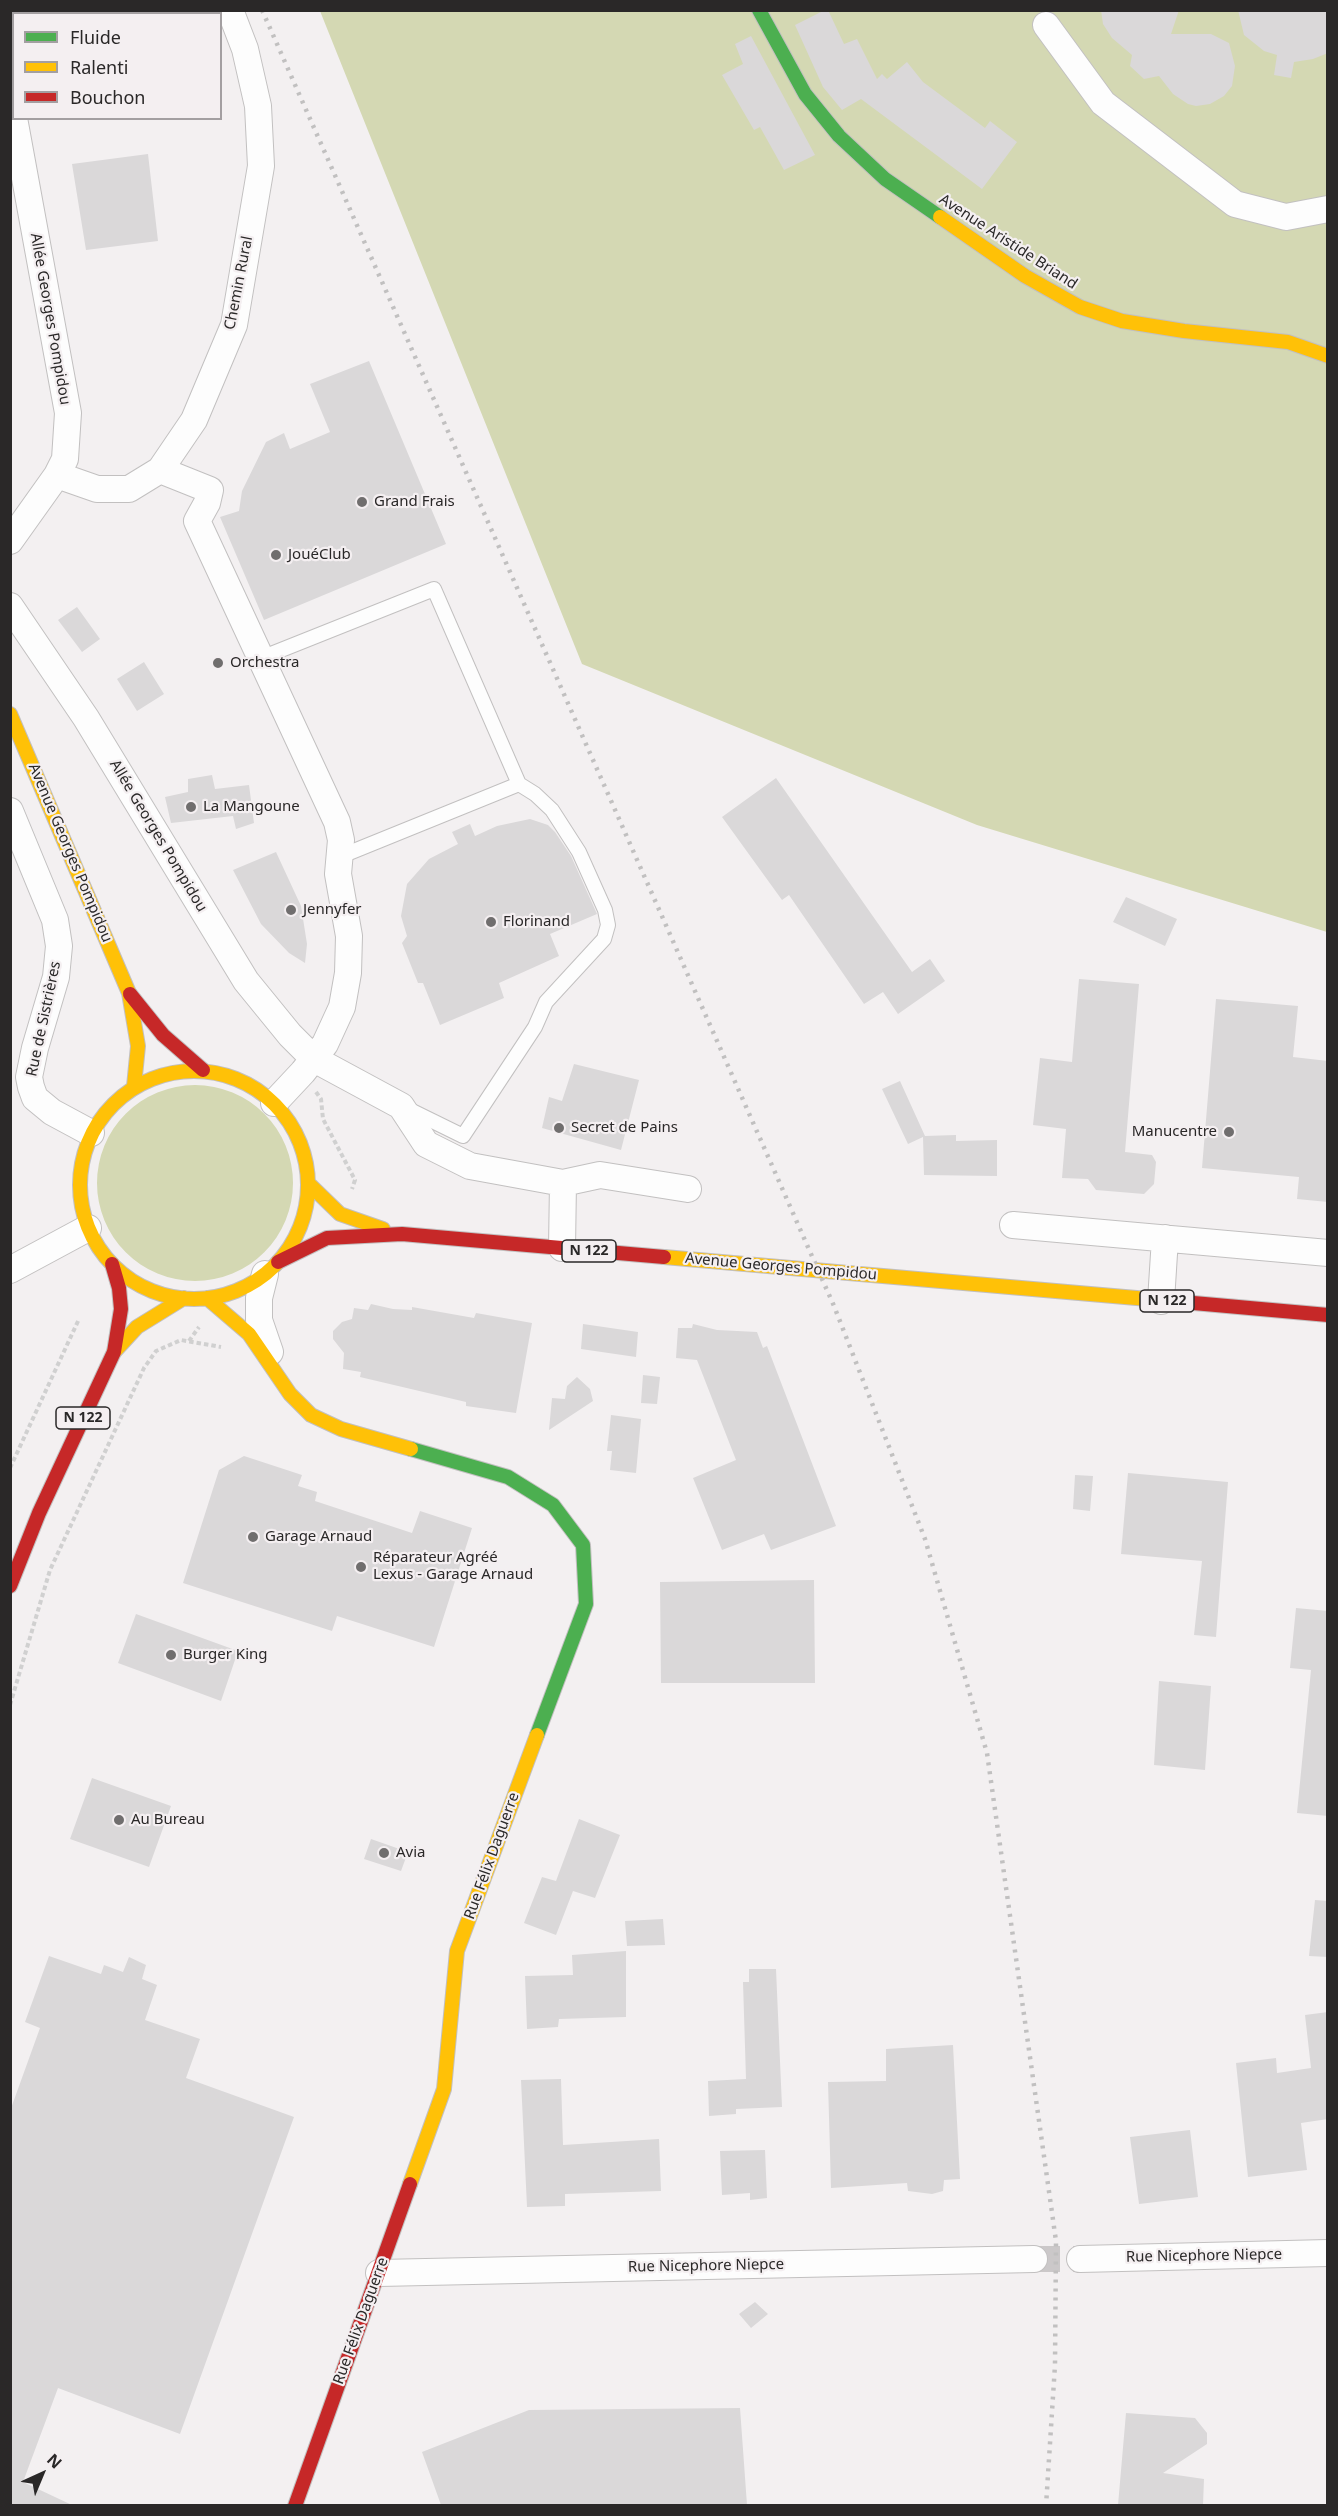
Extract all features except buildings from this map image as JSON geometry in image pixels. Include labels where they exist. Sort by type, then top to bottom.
[{"type":"main road","name":"Avenue Aristide Briand","points":[[759,10],[805,94],[839,136],[885,179],[1025,276],[1080,307],[1122,321],[1184,331],[1288,342],[1328,356]]},
{"type":"main road","name":"Avenue Georges Pompidou","points":[[10,714],[129,993]]},
{"type":"main road","points":[[129,993],[163,1035],[203,1070]]},
{"type":"main road","points":[[129,993],[138,1046],[134,1086]]},
{"type":"main road","points":[[112,1264],[98,1247],[88,1228],[80,1197],[81,1164],[91,1133],[109,1106],[134,1086],[167,1073],[203,1070],[229,1075],[253,1086],[274,1102],[292,1126],[300,1144],[308,1182],[307,1204],[301,1225],[271,1268]]},
{"type":"main road","name":"Avenue Georges Pompidou","points":[[308,1182],[340,1214],[402,1234]]},
{"type":"main road","name":"Avenue Georges Pompidou","points":[[112,1264],[144,1288],[184,1298],[207,1298],[243,1288],[298,1250],[327,1238],[402,1234],[1328,1316]]},
{"type":"main road","name":"N 122","points":[[10,1586],[39,1513],[114,1352],[121,1309],[119,1288],[112,1264]]},
{"type":"main road","name":"N 122","points":[[114,1352],[137,1327],[184,1298]]},
{"type":"main road","name":"Rue Félix Daguerre","points":[[207,1298],[240,1325],[253,1340],[299,1405],[324,1422],[508,1478],[553,1505],[583,1545],[586,1604],[457,1951],[444,2089],[295,2505]]},
{"type":"street","name":"Chemin Rural","points":[[57,475],[97,489],[129,489],[160,470],[194,420],[234,325],[261,166],[258,106],[245,49],[230,10]]},
{"type":"street","points":[[1046,25],[1103,103],[1235,204],[1286,217],[1328,209]]},
{"type":"street","name":"Allée Georges Pompidou","points":[[10,541],[57,475],[64,459],[68,413],[14,120]]},
{"type":"street","points":[[160,470],[210,490],[207,503],[197,521],[337,822],[341,840],[338,874],[350,936],[348,972],[342,1007],[325,1044],[309,1066],[274,1102]]},
{"type":"street","name":"Allée Georges Pompidou","points":[[10,606],[86,718],[246,981],[290,1035],[309,1066],[401,1106]]},
{"type":"street","name":"Rue de Sistrières","points":[[10,811],[55,920],[59,946],[56,977],[29,1077],[31,1087],[35,1098],[52,1112],[91,1133]]},
{"type":"street","points":[[401,1106],[426,1144],[470,1166],[563,1183],[600,1175],[688,1189]]},
{"type":"street","points":[[562,1248],[563,1183]]},
{"type":"street","points":[[1013,1225],[1328,1253]]},
{"type":"street","points":[[10,1270],[88,1228]]},
{"type":"street","points":[[1161,1301],[1165,1238]]},
{"type":"street","name":"Rue Félix Daguerre","points":[[271,1268],[259,1298],[259,1320],[283,1383]]},
{"type":"street","name":"Rue Nicephore Niepce","points":[[1080,2259],[1328,2253]]},
{"type":"street","name":"Rue Nicephore Niepce","points":[[379,2273],[1034,2259]]},
{"type":"lane","points":[[261,658],[434,589],[519,784],[535,794],[552,810],[579,852],[605,910],[608,925],[604,939],[546,1002],[535,1027],[463,1136],[401,1106]]},
{"type":"lane","points":[[339,857],[519,784]]},
{"type":"path","points":[[309,1066],[321,1099],[323,1119],[355,1180],[340,1214]]},
{"type":"path","points":[[10,1468],[79,1319]]},
{"type":"path","points":[[10,1705],[50,1570],[151,1358],[162,1348],[181,1340],[207,1346],[236,1348],[253,1340]]},
{"type":"green space","points":[[320,11],[1327,11],[1327,932],[977,825],[582,664]]},
{"type":"green space","points":[[185,1085],[205,1085],[233,1092],[257,1107],[271,1121],[286,1145],[293,1173],[293,1193],[286,1221],[271,1245],[257,1259],[233,1274],[205,1281],[185,1281],[157,1274],[133,1259],[119,1245],[104,1221],[97,1193],[97,1173],[104,1145],[119,1121],[133,1107],[157,1092]]},
{"type":"tunnel","points":[[1034,2259],[1080,2259]]},
{"type":"railway","points":[[262,10],[834,1306],[925,1539],[987,1753],[1056,2241],[1055,2365],[1046,2506]]},
{"type":"traffic: fast","points":[[759,10],[805,94],[839,136],[885,179],[940,217]]},
{"type":"traffic: fast","points":[[411,1449],[508,1477],[553,1505],[583,1545],[586,1604],[537,1735]]},
{"type":"traffic: slow","points":[[940,217],[1025,276],[1080,307],[1122,321],[1184,331],[1288,342],[1328,356]]},
{"type":"traffic: slow","points":[[10,714],[129,993],[138,1046],[134,1086]]},
{"type":"traffic: slow","points":[[183,1071],[205,1071],[248,1084],[275,1104],[295,1131],[306,1163],[308,1185],[306,1207],[295,1239],[275,1266],[248,1286],[227,1294],[205,1299],[183,1299],[140,1286],[113,1266],[93,1239],[85,1218],[80,1196],[80,1174],[93,1131],[113,1104],[140,1084],[161,1076],[183,1071]]},
{"type":"traffic: slow","points":[[308,1183],[340,1214],[383,1229]]},
{"type":"traffic: slow","points":[[664,1257],[1171,1301]]},
{"type":"traffic: slow","points":[[114,1352],[137,1327],[184,1298]]},
{"type":"traffic: slow","points":[[207,1298],[249,1334],[290,1394],[311,1415],[341,1429],[411,1449]]},
{"type":"traffic: slow","points":[[410,2184],[444,2089],[457,1951],[537,1735]]},
{"type":"traffic: jam","points":[[130,994],[163,1035],[203,1070]]},
{"type":"traffic: jam","points":[[278,1262],[327,1238],[402,1234],[664,1257]]},
{"type":"traffic: jam","points":[[10,1586],[39,1513],[114,1352],[121,1309],[119,1288],[112,1264]]},
{"type":"traffic: jam","points":[[1171,1301],[1328,1315]]},
{"type":"traffic: jam","points":[[295,2506],[410,2184]]},
{"type":"place","name":"Grand Frais","points":[[362,502]]},
{"type":"place","name":"JouéClub","points":[[276,555]]},
{"type":"place","name":"Orchestra","points":[[218,663]]},
{"type":"place","name":"La Mangoune","points":[[191,807]]},
{"type":"place","name":"Jennyfer","points":[[291,910]]},
{"type":"place","name":"Florinand","points":[[491,922]]},
{"type":"place","name":"Secret de Pains","points":[[559,1128]]},
{"type":"place","name":"Manucentre","points":[[1229,1132]]},
{"type":"place","name":"Garage Arnaud","points":[[253,1537]]},
{"type":"place","name":"Réparateur Agréé Lexus - Garage Arnaud","points":[[361,1567]]},
{"type":"place","name":"Burger King","points":[[171,1655]]},
{"type":"place","name":"Au Bureau","points":[[119,1820]]},
{"type":"place","name":"Avia","points":[[384,1853]]}]
